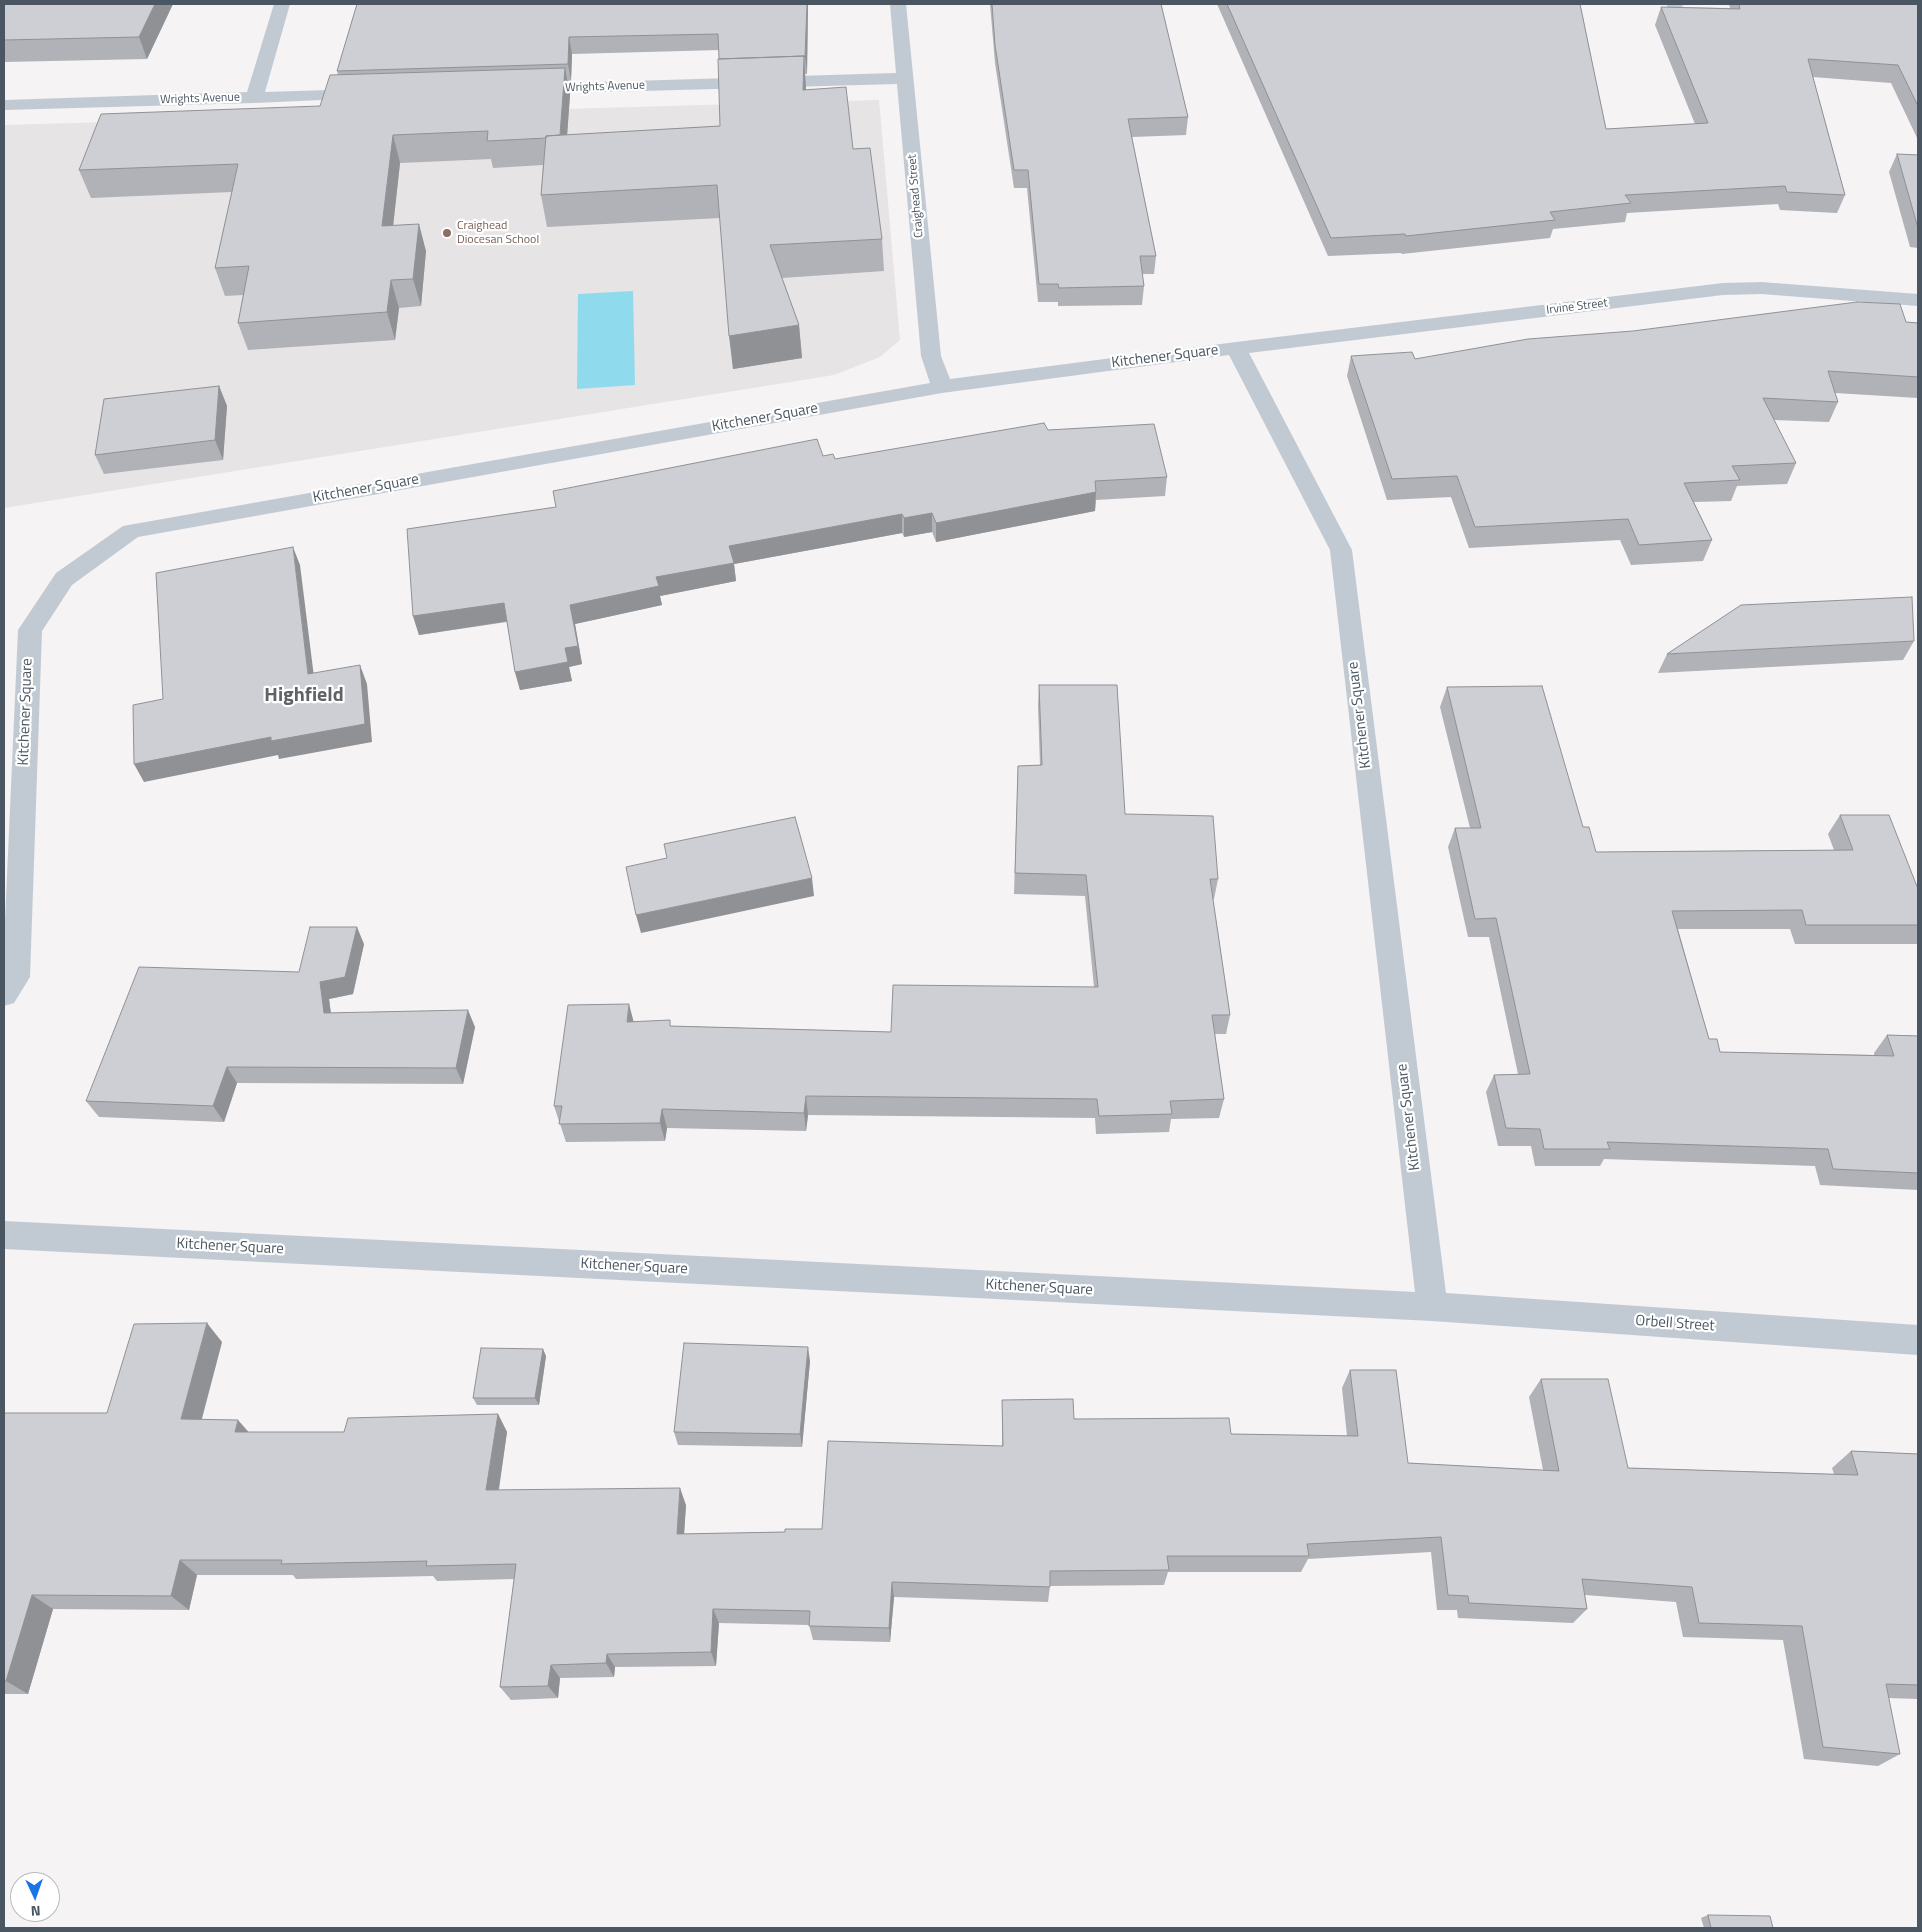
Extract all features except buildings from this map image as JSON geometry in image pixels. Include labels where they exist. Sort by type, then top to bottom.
[{"type":"street","points":[[254,98],[282,4]]},
{"type":"street","name":"Craighead Street","points":[[898,4],[931,356],[942,387]]},
{"type":"street","name":"Wrights Avenue","points":[[511,90],[906,78]]},
{"type":"street","name":"Wrights Avenue","points":[[4,105],[382,94]]},
{"type":"street","name":"Irvine Street","points":[[1236,348],[1723,290],[1761,288],[1918,300]]},
{"type":"street","name":"Kitchener Square","points":[[4,994],[16,977],[30,630],[64,579],[131,531],[942,387],[1236,348],[1341,550],[1432,1307],[4,1235]]},
{"type":"street","name":"Orbell Street","points":[[1432,1307],[1918,1340]]},
{"type":"shaded area","name":"Craighead Diocesan School","points":[[879,100],[900,340],[880,357],[834,375],[4,508],[4,125]]},
{"type":"water","points":[[633,291],[635,385],[577,389],[578,294]]},
{"type":"place","name":"Craighead Diocesan School","points":[[447,233]]},
{"type":"district","name":"Highfield","points":[[304,696]]}]
